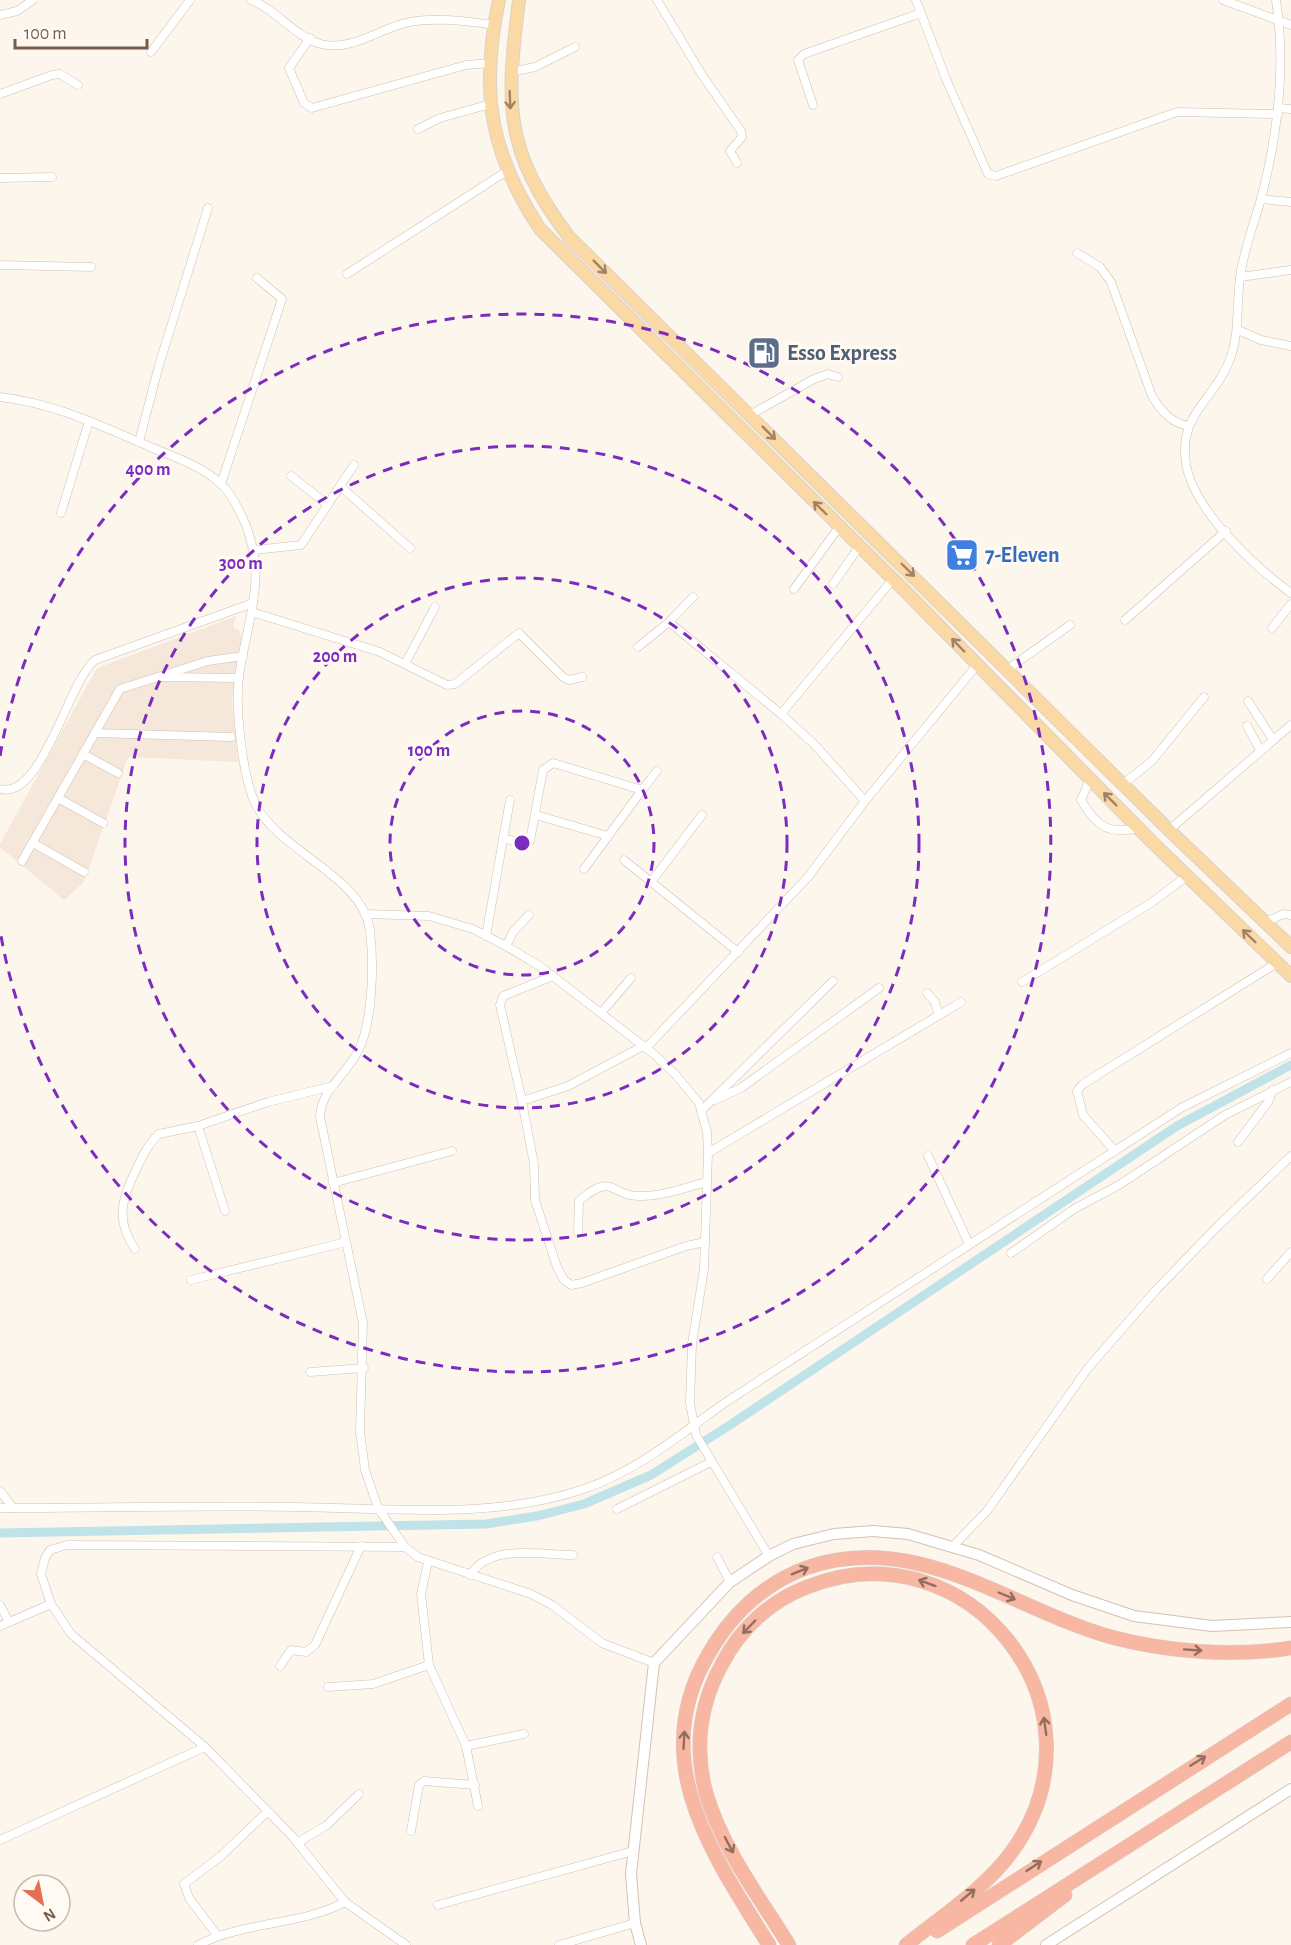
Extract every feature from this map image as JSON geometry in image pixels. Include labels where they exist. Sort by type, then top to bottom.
[{"type":"highway","points":[[769,1945],[717,1859],[690,1797],[683,1761],[684,1732],[690,1699],[702,1664],[725,1628],[747,1604],[778,1581],[818,1564],[861,1557],[921,1563],[959,1576],[1084,1628],[1160,1647],[1232,1652],[1291,1648]]},
{"type":"highway","points":[[789,1945],[731,1850],[706,1792],[699,1748],[706,1700],[728,1653],[746,1628],[768,1609],[794,1592],[818,1582],[869,1573],[919,1579],[954,1594],[981,1611],[1009,1640],[1035,1687],[1046,1735],[1043,1779],[1029,1822],[1007,1858],[975,1890],[906,1945]]},
{"type":"highway","points":[[915,1945],[1037,1864],[1291,1704]]},
{"type":"highway","points":[[973,1945],[1291,1742]]},
{"type":"highway","points":[[999,1945],[1163,1822]]},
{"type":"main road","points":[[499,0],[494,25],[491,63],[494,133],[507,171],[527,209],[557,249],[893,579],[1138,828],[1291,976]]},
{"type":"main road","points":[[519,0],[511,72],[511,111],[518,145],[538,193],[569,237],[1169,830],[1291,947]]},
{"type":"main road","points":[[1185,845],[1187,876]]},
{"type":"main road","points":[[640,1945],[635,1923],[631,1874],[654,1663],[730,1582],[768,1556],[813,1537],[854,1532],[908,1534],[954,1545],[1083,1599],[1134,1616],[1212,1626],[1291,1622]]},
{"type":"main road","points":[[1046,1945],[1291,1789]]},
{"type":"street","points":[[0,15],[16,11],[33,0]]},
{"type":"street","points":[[151,52],[190,0]]},
{"type":"street","points":[[251,0],[270,9],[321,44],[340,45],[410,22],[436,20],[494,25]]},
{"type":"street","points":[[657,0],[702,75],[741,131],[742,137],[730,151],[737,163]]},
{"type":"street","points":[[916,0],[950,88],[988,174],[996,176],[1178,112],[1291,109]]},
{"type":"street","points":[[1223,0],[1291,26]]},
{"type":"street","points":[[1275,0],[1279,22],[1281,65],[1278,111],[1261,199],[1240,277],[1238,330],[1229,361],[1188,426],[1184,439],[1186,466],[1196,491],[1226,531],[1262,571],[1291,593]]},
{"type":"street","points":[[813,105],[799,67],[798,60],[804,54],[921,13]]},
{"type":"street","points":[[310,38],[289,68],[304,103],[312,108],[466,65],[491,63]]},
{"type":"street","points":[[511,72],[535,67],[575,47]]},
{"type":"street","points":[[1281,65],[1291,67]]},
{"type":"street","points":[[0,94],[60,74],[78,85]]},
{"type":"street","points":[[418,129],[440,118],[491,104]]},
{"type":"street","points":[[346,274],[507,171]]},
{"type":"street","points":[[0,178],[52,177]]},
{"type":"street","points":[[1261,199],[1291,202]]},
{"type":"street","points":[[139,442],[159,365],[208,208]]},
{"type":"street","points":[[1077,253],[1100,267],[1111,282],[1152,396],[1161,410],[1176,424],[1188,426]]},
{"type":"street","points":[[0,265],[91,267]]},
{"type":"street","points":[[1240,277],[1291,270]]},
{"type":"street","points":[[221,484],[282,299],[257,278]]},
{"type":"street","points":[[1238,330],[1261,340],[1291,345]]},
{"type":"street","points":[[750,415],[814,379],[828,374],[838,377]]},
{"type":"street","points":[[0,397],[40,403],[189,463],[221,484],[242,515],[254,550],[257,568],[252,612],[239,678],[240,726],[255,803],[269,824],[349,892],[366,914],[370,932],[370,994],[365,1034],[357,1053],[320,1104],[320,1117],[363,1323],[364,1368],[360,1418],[362,1452],[369,1487],[378,1508],[405,1547],[428,1562],[531,1594],[552,1605],[602,1643],[654,1663]]},
{"type":"street","points":[[61,513],[88,421]]},
{"type":"street","points":[[254,550],[301,545],[354,465]]},
{"type":"street","points":[[291,476],[328,504]]},
{"type":"street","points":[[340,486],[410,548]]},
{"type":"street","points":[[794,589],[839,527]]},
{"type":"street","points":[[1125,620],[1226,531]]},
{"type":"street","points":[[833,584],[860,547]]},
{"type":"street","points":[[781,714],[893,579]]},
{"type":"street","points":[[638,647],[669,622],[693,597]]},
{"type":"street","points":[[0,789],[17,788],[31,775],[83,673],[95,660],[253,603]]},
{"type":"street","points":[[1272,628],[1291,604]]},
{"type":"street","points":[[405,664],[435,607]]},
{"type":"street","points":[[252,612],[380,652],[452,685],[519,633],[563,677],[569,680],[582,677]]},
{"type":"street","points":[[669,622],[814,744],[865,801]]},
{"type":"street","points":[[1008,669],[1070,625]]},
{"type":"street","points":[[22,861],[120,689],[208,661],[243,656]]},
{"type":"street","points":[[522,1101],[568,1086],[644,1047],[808,877],[865,801],[977,665]]},
{"type":"street","points":[[162,677],[239,678]]},
{"type":"street","points":[[1123,784],[1152,761],[1204,696]]},
{"type":"street","points":[[1248,701],[1273,740]]},
{"type":"street","points":[[1169,830],[1291,725]]},
{"type":"street","points":[[1246,726],[1260,750]]},
{"type":"street","points":[[95,733],[231,737]]},
{"type":"street","points":[[83,754],[118,773]]},
{"type":"street","points":[[503,838],[528,844],[536,815],[543,770],[553,763],[642,790]]},
{"type":"street","points":[[584,869],[657,771]]},
{"type":"street","points":[[1090,779],[1081,800],[1098,822],[1110,831],[1121,832],[1138,828]]},
{"type":"street","points":[[58,798],[103,822]]},
{"type":"street","points":[[486,936],[510,800]]},
{"type":"street","points":[[536,815],[608,836]]},
{"type":"street","points":[[651,882],[702,815]]},
{"type":"street","points":[[33,843],[84,872]]},
{"type":"street","points":[[624,860],[738,952]]},
{"type":"street","points":[[1022,982],[1151,903],[1187,876]]},
{"type":"street","points":[[366,914],[429,916],[507,946],[553,976],[644,1047],[675,1074],[691,1092],[701,1111],[707,1132],[708,1153],[705,1242],[690,1368],[690,1403],[696,1435],[768,1556]]},
{"type":"street","points":[[1266,922],[1283,914],[1291,915]]},
{"type":"street","points":[[507,946],[513,932],[529,915]]},
{"type":"street","points":[[1115,1151],[1083,1115],[1077,1091],[1277,963]]},
{"type":"street","points":[[553,976],[500,999],[534,1164],[536,1200],[553,1258],[564,1280],[571,1285],[582,1283],[686,1246],[705,1242]]},
{"type":"street","points":[[601,1014],[631,978]]},
{"type":"street","points":[[701,1111],[715,1100],[833,981]]},
{"type":"street","points":[[715,1100],[741,1088],[879,988]]},
{"type":"street","points":[[927,993],[935,1002],[939,1015]]},
{"type":"street","points":[[708,1153],[962,1002]]},
{"type":"street","points":[[0,1509],[497,1508],[562,1495],[623,1472],[969,1244],[1182,1108],[1291,1053]]},
{"type":"street","points":[[1011,1253],[1066,1214],[1119,1185],[1225,1115],[1291,1082]]},
{"type":"street","points":[[135,1249],[124,1229],[123,1199],[144,1153],[159,1134],[198,1126],[268,1102],[333,1086]]},
{"type":"street","points":[[1238,1142],[1268,1102],[1273,1090]]},
{"type":"street","points":[[198,1126],[225,1211]]},
{"type":"street","points":[[333,1183],[452,1150]]},
{"type":"street","points":[[928,1156],[969,1244]]},
{"type":"street","points":[[954,1545],[987,1511],[1088,1368],[1156,1290],[1291,1156]]},
{"type":"street","points":[[578,1232],[579,1201],[595,1188],[606,1185],[616,1187],[639,1197],[707,1182]]},
{"type":"street","points":[[191,1280],[346,1242]]},
{"type":"street","points":[[1267,1279],[1291,1252]]},
{"type":"street","points":[[310,1372],[364,1368]]},
{"type":"street","points":[[617,1509],[708,1458]]},
{"type":"street","points":[[0,1491],[13,1508]]},
{"type":"street","points":[[405,1547],[67,1545],[50,1550],[45,1558],[41,1574],[51,1604],[71,1634],[205,1747],[297,1843],[345,1902],[406,1945]]},
{"type":"street","points":[[280,1666],[291,1650],[306,1652],[315,1646],[360,1546]]},
{"type":"street","points":[[470,1575],[483,1563],[517,1552],[573,1555]]},
{"type":"street","points":[[717,1557],[730,1582]]},
{"type":"street","points":[[428,1562],[421,1594],[429,1665],[466,1746],[478,1806]]},
{"type":"street","points":[[0,1626],[51,1604]]},
{"type":"street","points":[[0,1605],[9,1622]]},
{"type":"street","points":[[328,1687],[373,1684],[429,1665]]},
{"type":"street","points":[[466,1746],[524,1734]]},
{"type":"street","points":[[0,1840],[205,1747]]},
{"type":"street","points":[[411,1832],[418,1785],[424,1781],[475,1785]]},
{"type":"street","points":[[297,1843],[327,1825],[359,1794]]},
{"type":"street","points":[[217,1935],[189,1898],[184,1884],[221,1856],[267,1812]]},
{"type":"street","points":[[438,1905],[633,1851]]},
{"type":"street","points":[[198,1945],[217,1935],[321,1912],[345,1902]]},
{"type":"street","points":[[560,1945],[635,1923]]},
{"type":"shaded area","points":[[236,616],[233,627],[239,630],[242,637],[232,701],[238,762],[128,757],[84,882],[64,900],[0,847],[0,844],[97,668]]},
{"type":"waterway","points":[[0,1533],[486,1524],[537,1516],[584,1504],[651,1475],[730,1425],[1177,1126],[1291,1065]]},
{"type":"place","name":"Esso Express","points":[[764,353]]},
{"type":"place","name":"7-Eleven","points":[[962,555]]}]
